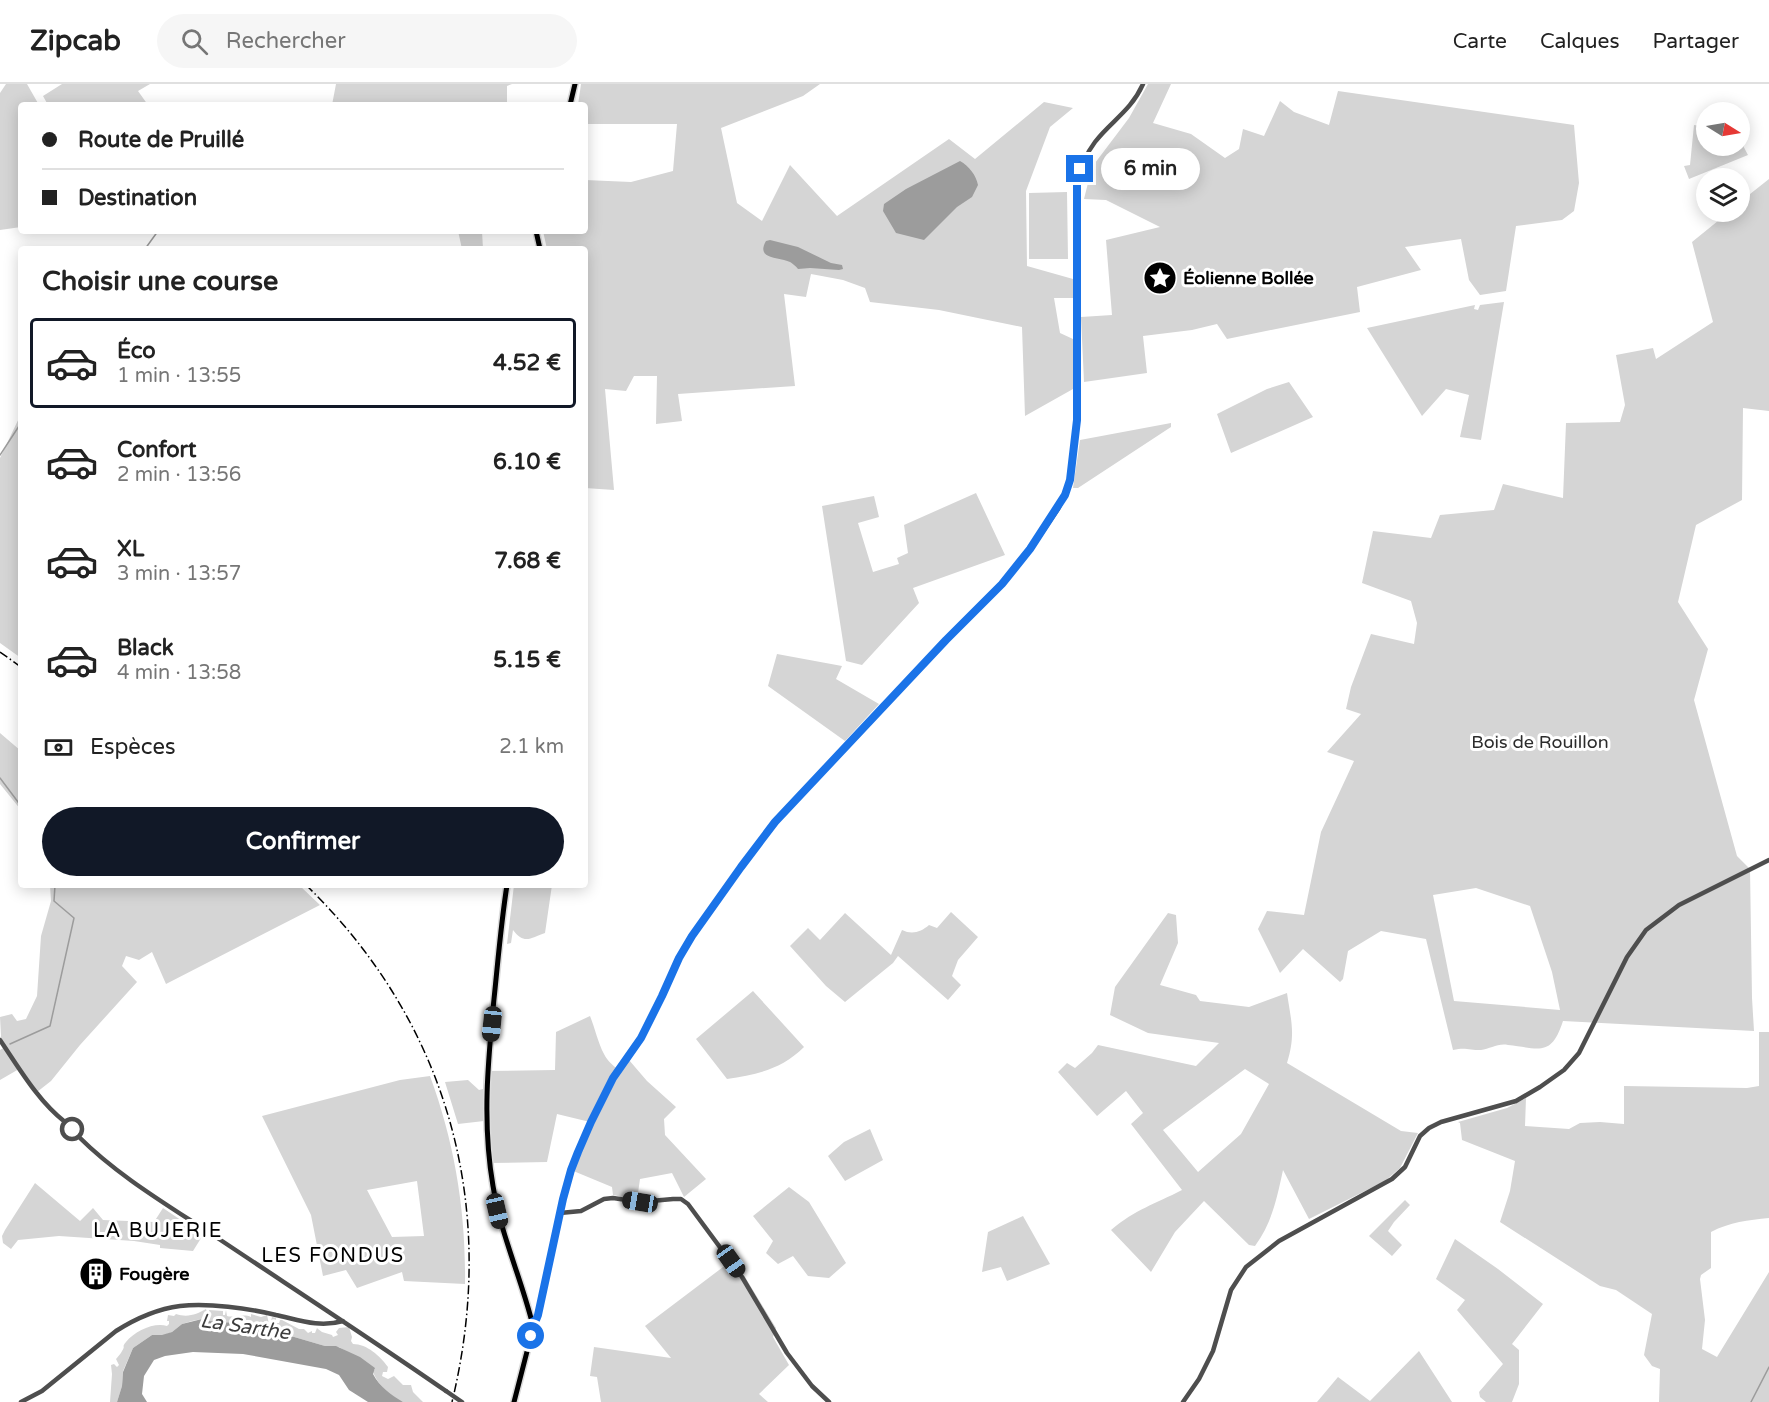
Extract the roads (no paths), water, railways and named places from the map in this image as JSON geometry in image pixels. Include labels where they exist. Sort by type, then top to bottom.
[{"type":"main road","points":[[571,102],[575,84]]},
{"type":"main road","points":[[507,888],[488,1058],[486,1128],[492,1183],[500,1223],[532,1322],[531,1336],[514,1402]]},
{"type":"street","points":[[532,1322],[538,1315],[571,1170],[591,1122],[613,1078],[651,1020],[679,958],[709,911],[775,822],[946,640],[1002,584],[1030,549],[1065,495],[1070,480],[1077,420],[1077,185],[1080,169],[1096,140],[1133,102],[1143,84]]},
{"type":"street","points":[[1183,1402],[1199,1379],[1213,1351],[1231,1290],[1246,1267],[1279,1241],[1392,1179],[1405,1167],[1420,1136],[1429,1128],[1441,1122],[1516,1101],[1540,1088],[1564,1070],[1579,1053],[1627,957],[1646,930],[1679,904],[1769,860]]},
{"type":"street","points":[[0,1040],[53,1113],[65,1122]]},
{"type":"street","points":[[71,1119],[79,1122],[82,1128],[79,1137],[72,1139],[64,1135],[62,1128],[65,1122],[71,1119]]},
{"type":"street","points":[[79,1137],[98,1156],[140,1186],[462,1402]]},
{"type":"street","points":[[560,1214],[581,1211],[604,1199],[613,1198],[640,1202],[673,1199],[688,1204],[742,1277],[787,1353],[812,1386],[829,1402]]},
{"type":"street","points":[[21,1402],[42,1391],[129,1323],[179,1306],[257,1311],[313,1324],[333,1324],[343,1321]]},
{"type":"water","points":[[960,161],[972,171],[977,181],[978,185],[972,197],[957,207],[924,240],[896,233],[883,211],[884,204],[906,189]]},
{"type":"water","points":[[766,241],[798,247],[831,263],[842,265],[843,269],[798,269],[790,262],[766,255],[763,247]]},
{"type":"water","name":"La Sarthe","points":[[202,1319],[250,1324],[325,1346],[336,1346],[360,1357],[375,1368],[373,1374],[379,1383],[403,1402],[368,1402],[349,1390],[339,1375],[326,1369],[243,1354],[193,1352],[154,1360],[144,1376],[142,1394],[147,1402],[117,1402],[123,1372],[133,1348],[152,1335],[172,1332],[182,1324]]},
{"type":"waterway","points":[[147,246],[156,234]]},
{"type":"waterway","points":[[0,455],[18,428]]},
{"type":"waterway","points":[[0,778],[18,802]]},
{"type":"waterway","points":[[10,1044],[50,1026],[74,918],[54,901],[55,888]]},
{"type":"waterway","points":[[1751,1402],[1769,1367]]},
{"type":"railway","points":[[0,652],[18,665]]},
{"type":"railway","points":[[309,888],[355,939],[396,997],[427,1059],[450,1123],[464,1190],[469,1259],[465,1330],[452,1402]]},
{"type":"place","name":"Éolienne Bollée","points":[[1160,278]]},
{"type":"place","name":"Fougère","points":[[96,1274]]},
{"type":"district","name":"LA BUJERIE","points":[[158,1231]]},
{"type":"district","name":"LES FONDUS","points":[[333,1256]]},
{"type":"park label","name":"Bois de Rouillon","points":[[1540,742]]}]
